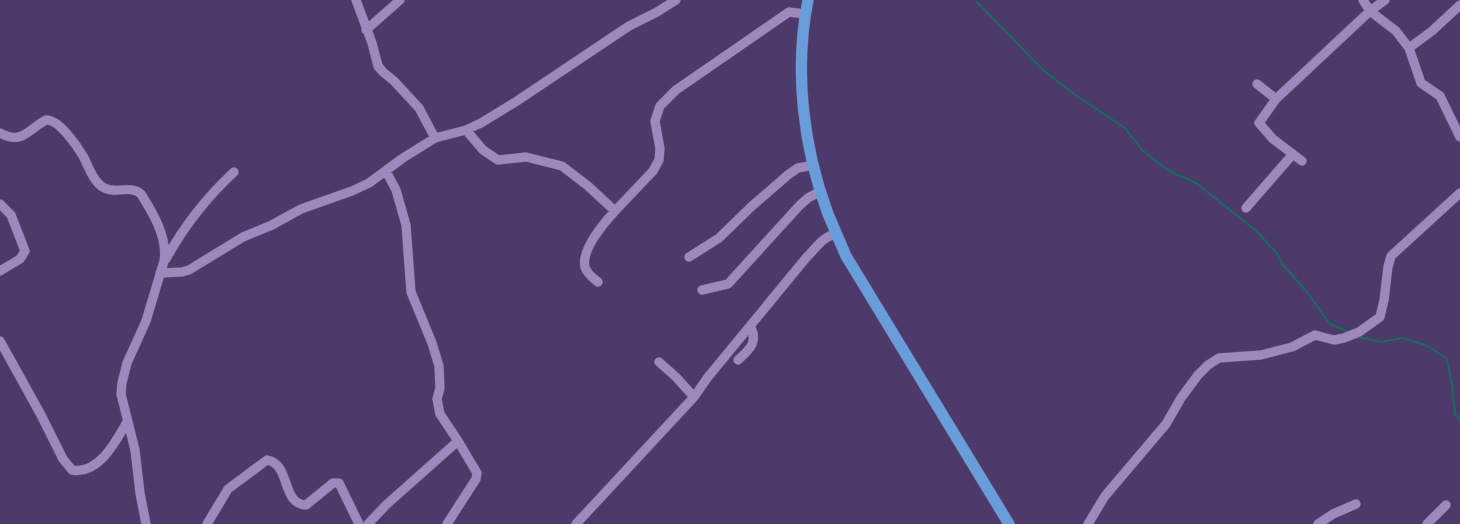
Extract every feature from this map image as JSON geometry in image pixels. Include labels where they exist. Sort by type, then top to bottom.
[{"type":"main road","points":[[808,0],[805,14],[802,69],[804,122],[820,191],[846,256],[1008,524]]},
{"type":"street","points":[[356,0],[372,43],[378,66],[419,108],[435,138]]},
{"type":"street","points":[[366,30],[400,0]]},
{"type":"street","points":[[160,273],[189,270],[243,237],[272,226],[313,204],[352,191],[368,183],[435,138],[466,130],[498,113],[629,26],[658,12],[676,0]]},
{"type":"street","points":[[1364,0],[1370,12],[1396,31],[1410,48],[1421,83],[1440,96],[1460,136]]},
{"type":"street","points":[[1302,161],[1273,139],[1259,123],[1276,99],[1385,0]]},
{"type":"street","points":[[1410,48],[1460,5]]},
{"type":"street","points":[[598,282],[589,274],[585,267],[586,252],[615,211],[647,178],[659,160],[660,149],[655,121],[663,101],[789,12],[805,14]]},
{"type":"street","points":[[1257,84],[1276,99]]},
{"type":"street","points":[[0,133],[13,138],[19,138],[46,120],[54,121],[79,149],[99,185],[106,189],[116,191],[134,190],[141,194],[162,235],[166,253],[164,261],[143,331],[123,375],[121,394],[135,450],[146,524]]},
{"type":"street","points":[[466,130],[484,150],[498,160],[526,157],[562,166],[588,186],[615,211]]},
{"type":"street","points":[[1246,208],[1293,154]]},
{"type":"street","points":[[689,257],[719,238],[743,214],[789,174],[798,168],[814,165]]},
{"type":"street","points":[[386,171],[396,190],[406,225],[411,292],[432,343],[438,366],[440,380],[437,399],[438,408],[442,418],[476,472],[476,479],[447,524]]},
{"type":"street","points":[[164,261],[180,233],[211,195],[234,172]]},
{"type":"street","points":[[702,290],[728,284],[800,205],[820,191]]},
{"type":"street","points":[[1088,524],[1105,496],[1166,424],[1192,383],[1211,363],[1224,357],[1261,355],[1292,347],[1315,335],[1334,340],[1344,338],[1359,332],[1380,317],[1391,256],[1460,194]]},
{"type":"street","points":[[0,204],[11,215],[25,251],[20,259],[0,271]]},
{"type":"street","points":[[576,524],[694,397],[708,377],[818,246],[832,234],[837,234]]},
{"type":"street","points":[[738,360],[754,344],[755,339],[750,326]]},
{"type":"street","points":[[0,341],[70,469],[75,471],[82,470],[101,460],[127,422]]},
{"type":"street","points":[[659,362],[694,397]]},
{"type":"street","points":[[368,524],[386,505],[458,441]]},
{"type":"street","points":[[207,524],[228,489],[267,460],[277,464],[283,474],[289,492],[301,505],[306,505],[334,482],[339,483],[359,524]]},
{"type":"street","points":[[1318,524],[1333,514],[1356,504]]},
{"type":"street","points":[[1426,524],[1446,505]]},
{"type":"waterway","points":[[977,2],[1043,70],[1074,94],[1125,128],[1142,150],[1169,171],[1196,183],[1254,229],[1277,253],[1282,264],[1307,292],[1329,323],[1350,333]]},
{"type":"waterway","points":[[1359,337],[1381,342],[1403,338],[1428,346],[1447,359],[1455,414],[1460,419]]}]
